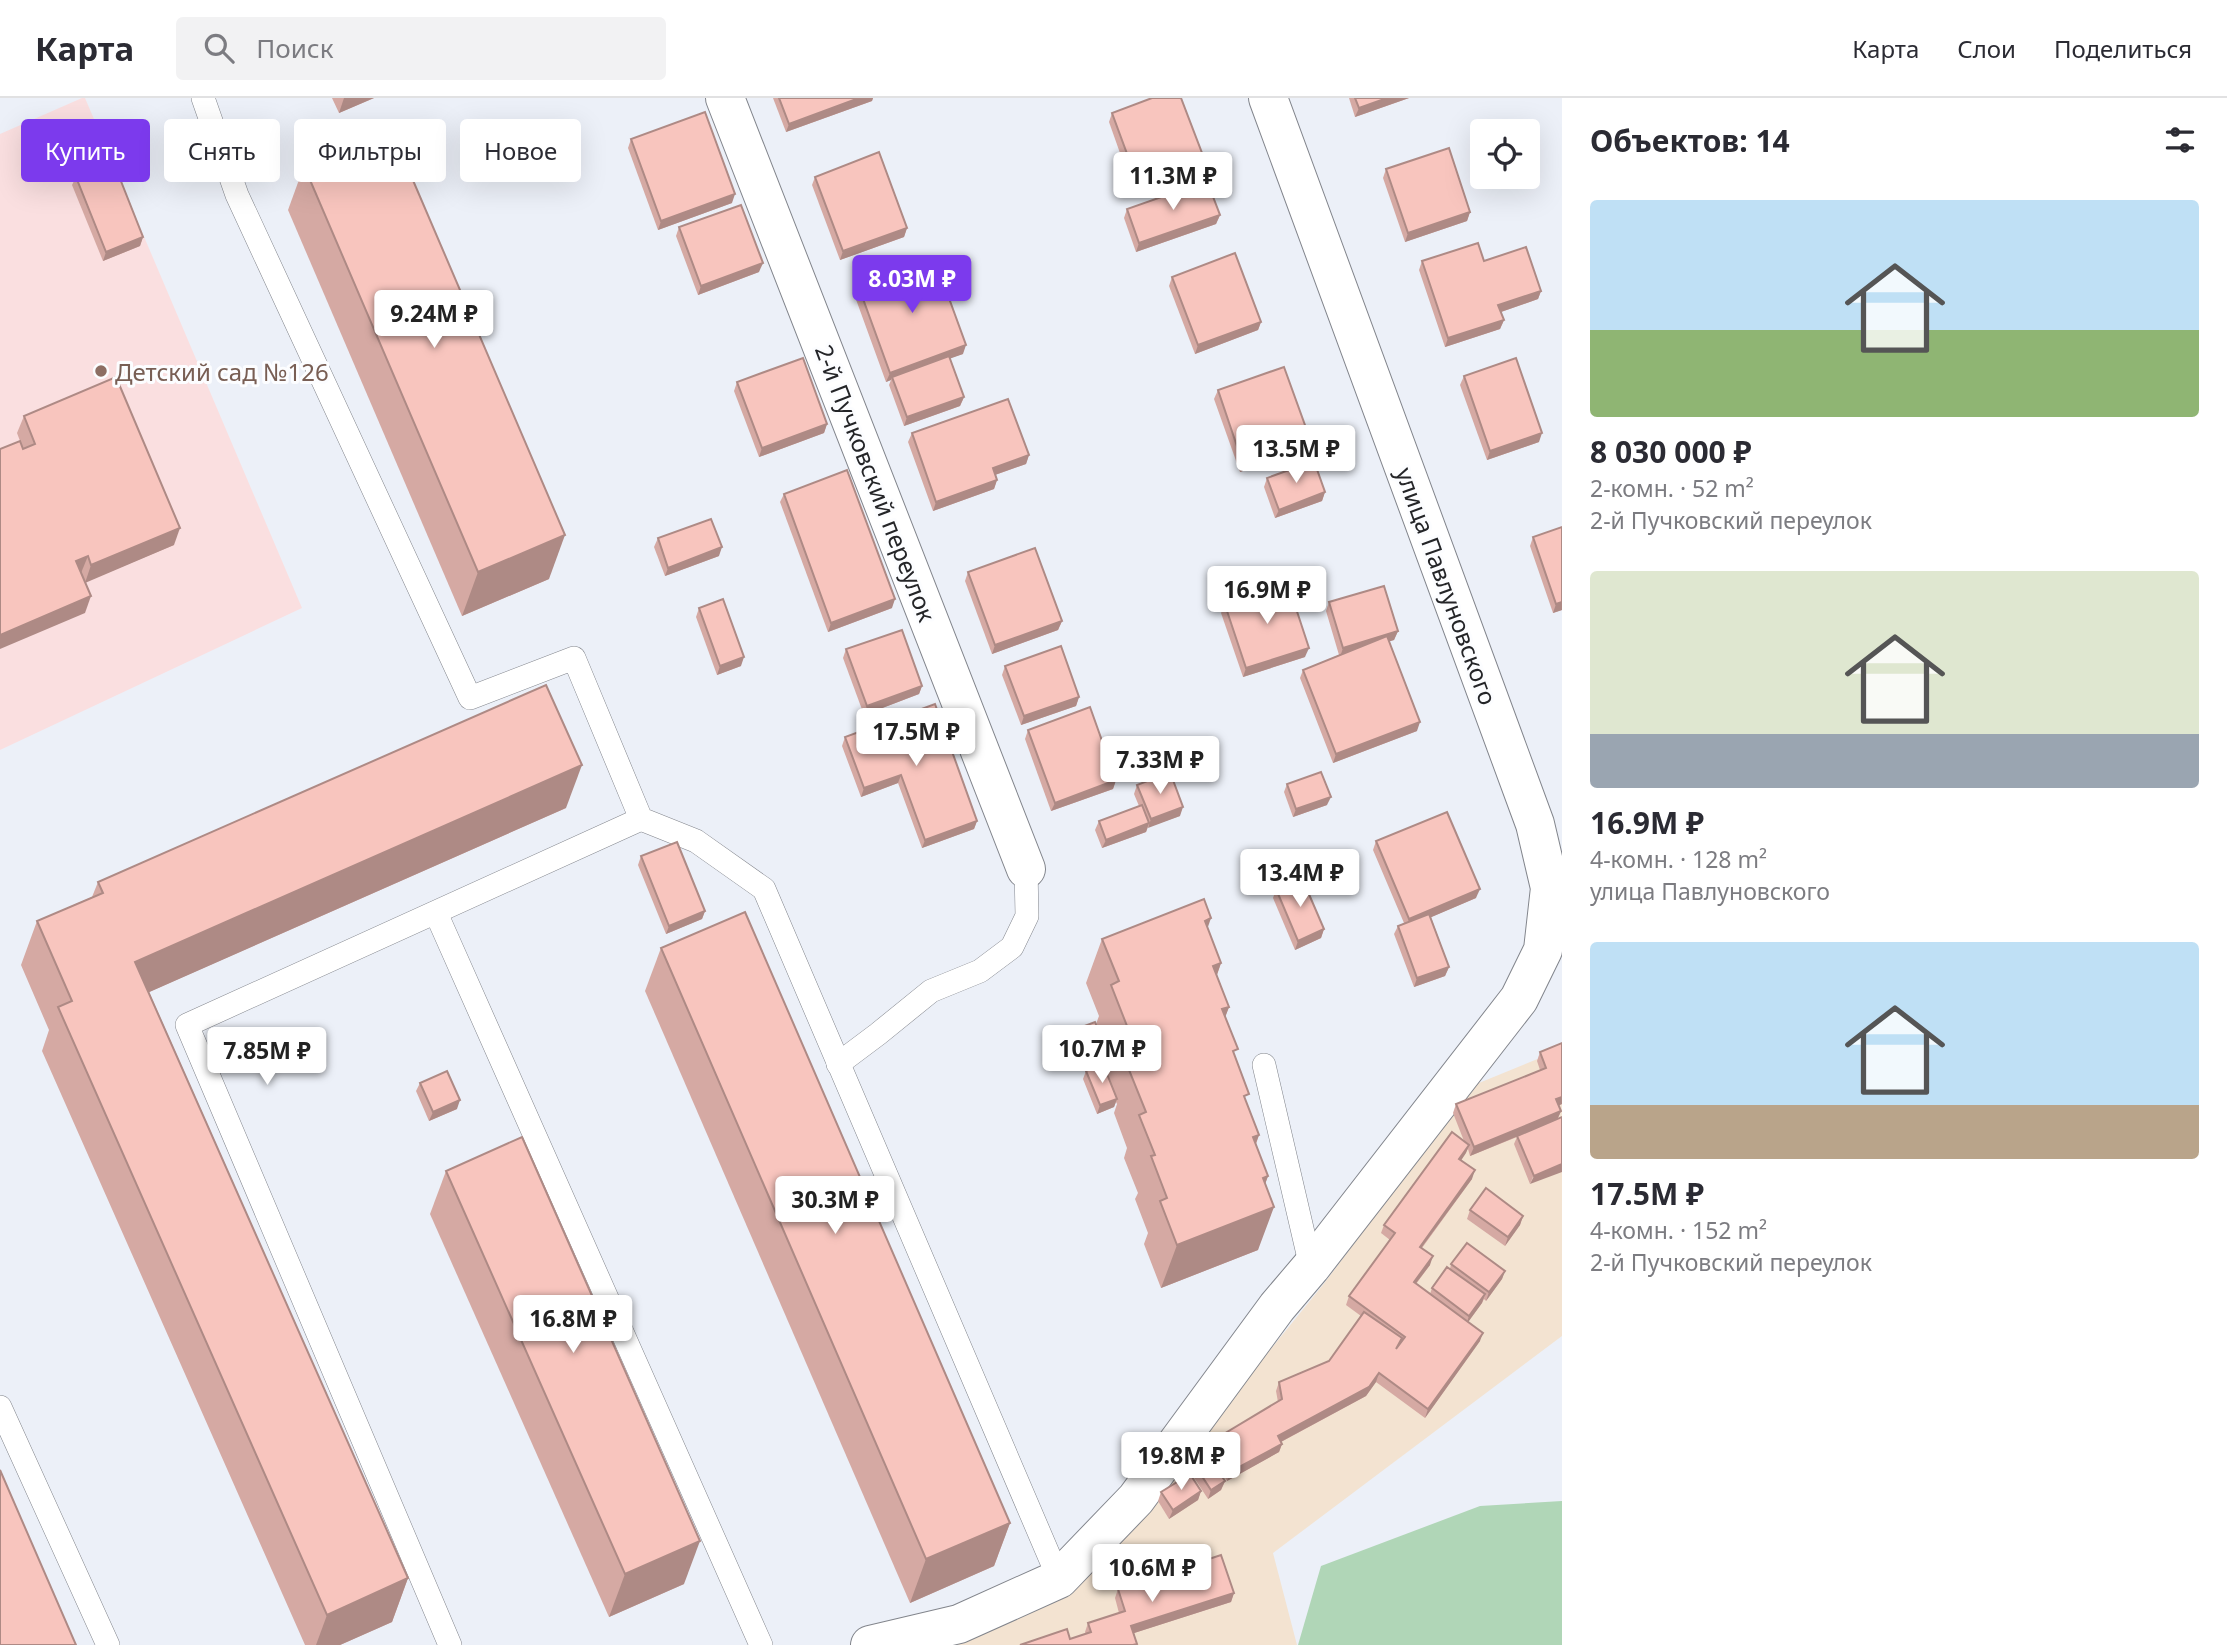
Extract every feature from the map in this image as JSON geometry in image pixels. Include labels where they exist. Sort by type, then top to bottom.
[{"type":"street","name":"2-й Пучковский переулок","points":[[725,98],[1027,869]]},
{"type":"street","name":"улица Павлуновского","points":[[1059,1578],[1136,1499],[1277,1307],[1519,999],[1544,950],[1550,888],[1535,824],[1268,98]]},
{"type":"street","points":[[870,1645],[960,1624],[1059,1578]]},
{"type":"lane","points":[[203,98],[237,195],[470,698],[574,658],[641,819],[696,841],[764,889],[1059,1578]]},
{"type":"lane","points":[[450,1645],[187,1025],[641,819]]},
{"type":"lane","points":[[838,1063],[931,991],[980,971],[1012,947],[1027,916],[1027,869]]},
{"type":"lane","points":[[436,913],[761,1645]]},
{"type":"lane","points":[[1264,1065],[1311,1267]]},
{"type":"lane","points":[[0,1407],[108,1645]]},
{"type":"shaded area","name":"Детский сад №126","points":[[85,98],[94,119],[34,119]]},
{"type":"shaded area","name":"Детский сад №126","points":[[21,125],[21,182],[121,182],[302,608],[0,750],[0,134]]},
{"type":"shaded area","points":[[1562,1049],[1562,1336],[1273,1553],[1297,1645],[913,1645],[1079,1585],[1322,1286],[1474,1085]]},
{"type":"green space","points":[[1562,1501],[1562,1645],[1298,1645],[1321,1566],[1480,1506]]},
{"type":"building","points":[[779,98],[859,98],[789,124]]},
{"type":"building","points":[[1152,98],[1181,98],[1202,153],[1136,178],[1112,113]]},
{"type":"building","points":[[1355,98],[1387,98],[1359,108]]},
{"type":"building","points":[[705,112],[735,194],[661,221],[631,139]]},
{"type":"building","points":[[1449,148],[1470,212],[1408,233],[1386,169]]},
{"type":"building","points":[[879,152],[907,228],[843,251],[815,177]]},
{"type":"building","points":[[1207,181],[1220,215],[1139,243],[1127,209]]},
{"type":"building","points":[[78,182],[121,182],[143,237],[106,252]]},
{"type":"building","points":[[311,182],[414,182],[565,535],[478,572]]},
{"type":"building","points":[[741,205],[763,263],[701,286],[679,227]]},
{"type":"building","points":[[1478,243],[1484,261],[1526,247],[1541,291],[1498,305],[1504,320],[1448,338],[1422,261]]},
{"type":"building","points":[[1235,253],[1261,322],[1198,345],[1172,277]]},
{"type":"building","points":[[934,257],[966,345],[890,373],[858,285]]},
{"type":"building","points":[[949,356],[964,397],[907,417],[892,377]]},
{"type":"building","points":[[803,358],[827,424],[762,448],[737,382]]},
{"type":"building","points":[[1516,358],[1542,433],[1490,451],[1464,376]]},
{"type":"building","points":[[1284,367],[1310,439],[1243,464],[1218,390]]},
{"type":"building","points":[[116,377],[180,528],[91,565],[88,556],[76,561],[91,596],[0,635],[0,449],[20,441],[23,449],[35,444],[24,416]]},
{"type":"building","points":[[1008,399],[1029,455],[993,468],[997,480],[936,502],[912,433]]},
{"type":"building","points":[[1314,461],[1325,492],[1279,510],[1267,478]]},
{"type":"building","points":[[847,470],[895,599],[831,623],[784,494]]},
{"type":"building","points":[[711,519],[722,547],[668,568],[658,538]]},
{"type":"building","points":[[1562,527],[1562,602],[1556,604],[1533,537]]},
{"type":"building","points":[[1035,548],[1062,621],[995,645],[968,572]]},
{"type":"building","points":[[1288,584],[1309,648],[1246,668],[1225,605]]},
{"type":"building","points":[[1384,586],[1398,631],[1343,648],[1329,602]]},
{"type":"building","points":[[723,599],[744,657],[720,666],[699,608]]},
{"type":"building","points":[[902,630],[922,686],[867,706],[846,649]]},
{"type":"building","points":[[1387,636],[1420,722],[1336,754],[1303,670]]},
{"type":"building","points":[[1061,646],[1079,697],[1024,716],[1005,666]]},
{"type":"building","points":[[546,685],[582,765],[135,962],[408,1578],[327,1615],[58,1007],[72,1001],[37,921],[103,893],[98,882]]},
{"type":"building","points":[[935,704],[977,821],[925,840],[901,775],[864,788],[845,737]]},
{"type":"building","points":[[1090,707],[1116,780],[1055,803],[1028,730]]},
{"type":"building","points":[[1170,772],[1183,807],[1151,819],[1137,785]]},
{"type":"building","points":[[1321,772],[1331,797],[1296,809],[1287,784]]},
{"type":"building","points":[[1142,805],[1149,823],[1106,840],[1099,821]]},
{"type":"building","points":[[1447,812],[1480,889],[1409,919],[1376,841]]},
{"type":"building","points":[[677,842],[705,911],[669,926],[641,856]]},
{"type":"building","points":[[1302,878],[1324,929],[1298,941],[1276,889]]},
{"type":"building","points":[[1204,899],[1211,918],[1205,921],[1221,963],[1213,966],[1229,1007],[1222,1009],[1238,1049],[1233,1051],[1249,1094],[1244,1096],[1259,1135],[1253,1137],[1268,1176],[1263,1178],[1274,1207],[1177,1245],[1160,1201],[1167,1198],[1151,1156],[1155,1155],[1139,1115],[1146,1112],[1129,1070],[1136,1068],[1120,1029],[1127,1026],[1111,985],[1119,981],[1102,939]]},
{"type":"building","points":[[745,912],[1010,1523],[926,1559],[661,948]]},
{"type":"building","points":[[1429,914],[1449,967],[1417,978],[1398,926]]},
{"type":"building","points":[[1095,1022],[1109,1057],[1093,1063],[1079,1028]]},
{"type":"building","points":[[1562,1043],[1562,1097],[1556,1099],[1561,1111],[1474,1147],[1456,1104],[1546,1068],[1540,1052]]},
{"type":"building","points":[[1103,1064],[1117,1099],[1100,1105],[1086,1071]]},
{"type":"building","points":[[447,1071],[460,1100],[433,1112],[420,1083]]},
{"type":"building","points":[[1562,1117],[1562,1164],[1534,1176],[1517,1136]]},
{"type":"building","points":[[1452,1132],[1469,1145],[1459,1159],[1475,1170],[1420,1247],[1433,1256],[1414,1282],[1483,1333],[1428,1409],[1379,1373],[1369,1387],[1278,1436],[1282,1444],[1230,1472],[1212,1441],[1282,1399],[1279,1382],[1329,1361],[1364,1312],[1402,1338],[1396,1349],[1405,1337],[1349,1296],[1395,1233],[1384,1225]]},
{"type":"building","points":[[522,1137],[700,1541],[625,1574],[446,1171]]},
{"type":"building","points":[[1486,1188],[1523,1216],[1508,1237],[1470,1210]]},
{"type":"building","points":[[1467,1243],[1505,1271],[1489,1292],[1451,1264]]},
{"type":"building","points":[[1447,1267],[1485,1294],[1469,1316],[1432,1288]]},
{"type":"building","points":[[1208,1456],[1225,1481],[1211,1490],[1194,1464]]},
{"type":"building","points":[[0,1470],[76,1645],[0,1645]]},
{"type":"building","points":[[1190,1474],[1201,1491],[1173,1510],[1161,1492]]},
{"type":"building","points":[[1221,1555],[1234,1593],[1131,1626],[1137,1644],[1020,1645],[1067,1629],[1070,1639],[1091,1632],[1088,1623],[1125,1611],[1118,1589]]},
{"type":"place","name":"Детский сад №126","points":[[101,371]]}]
